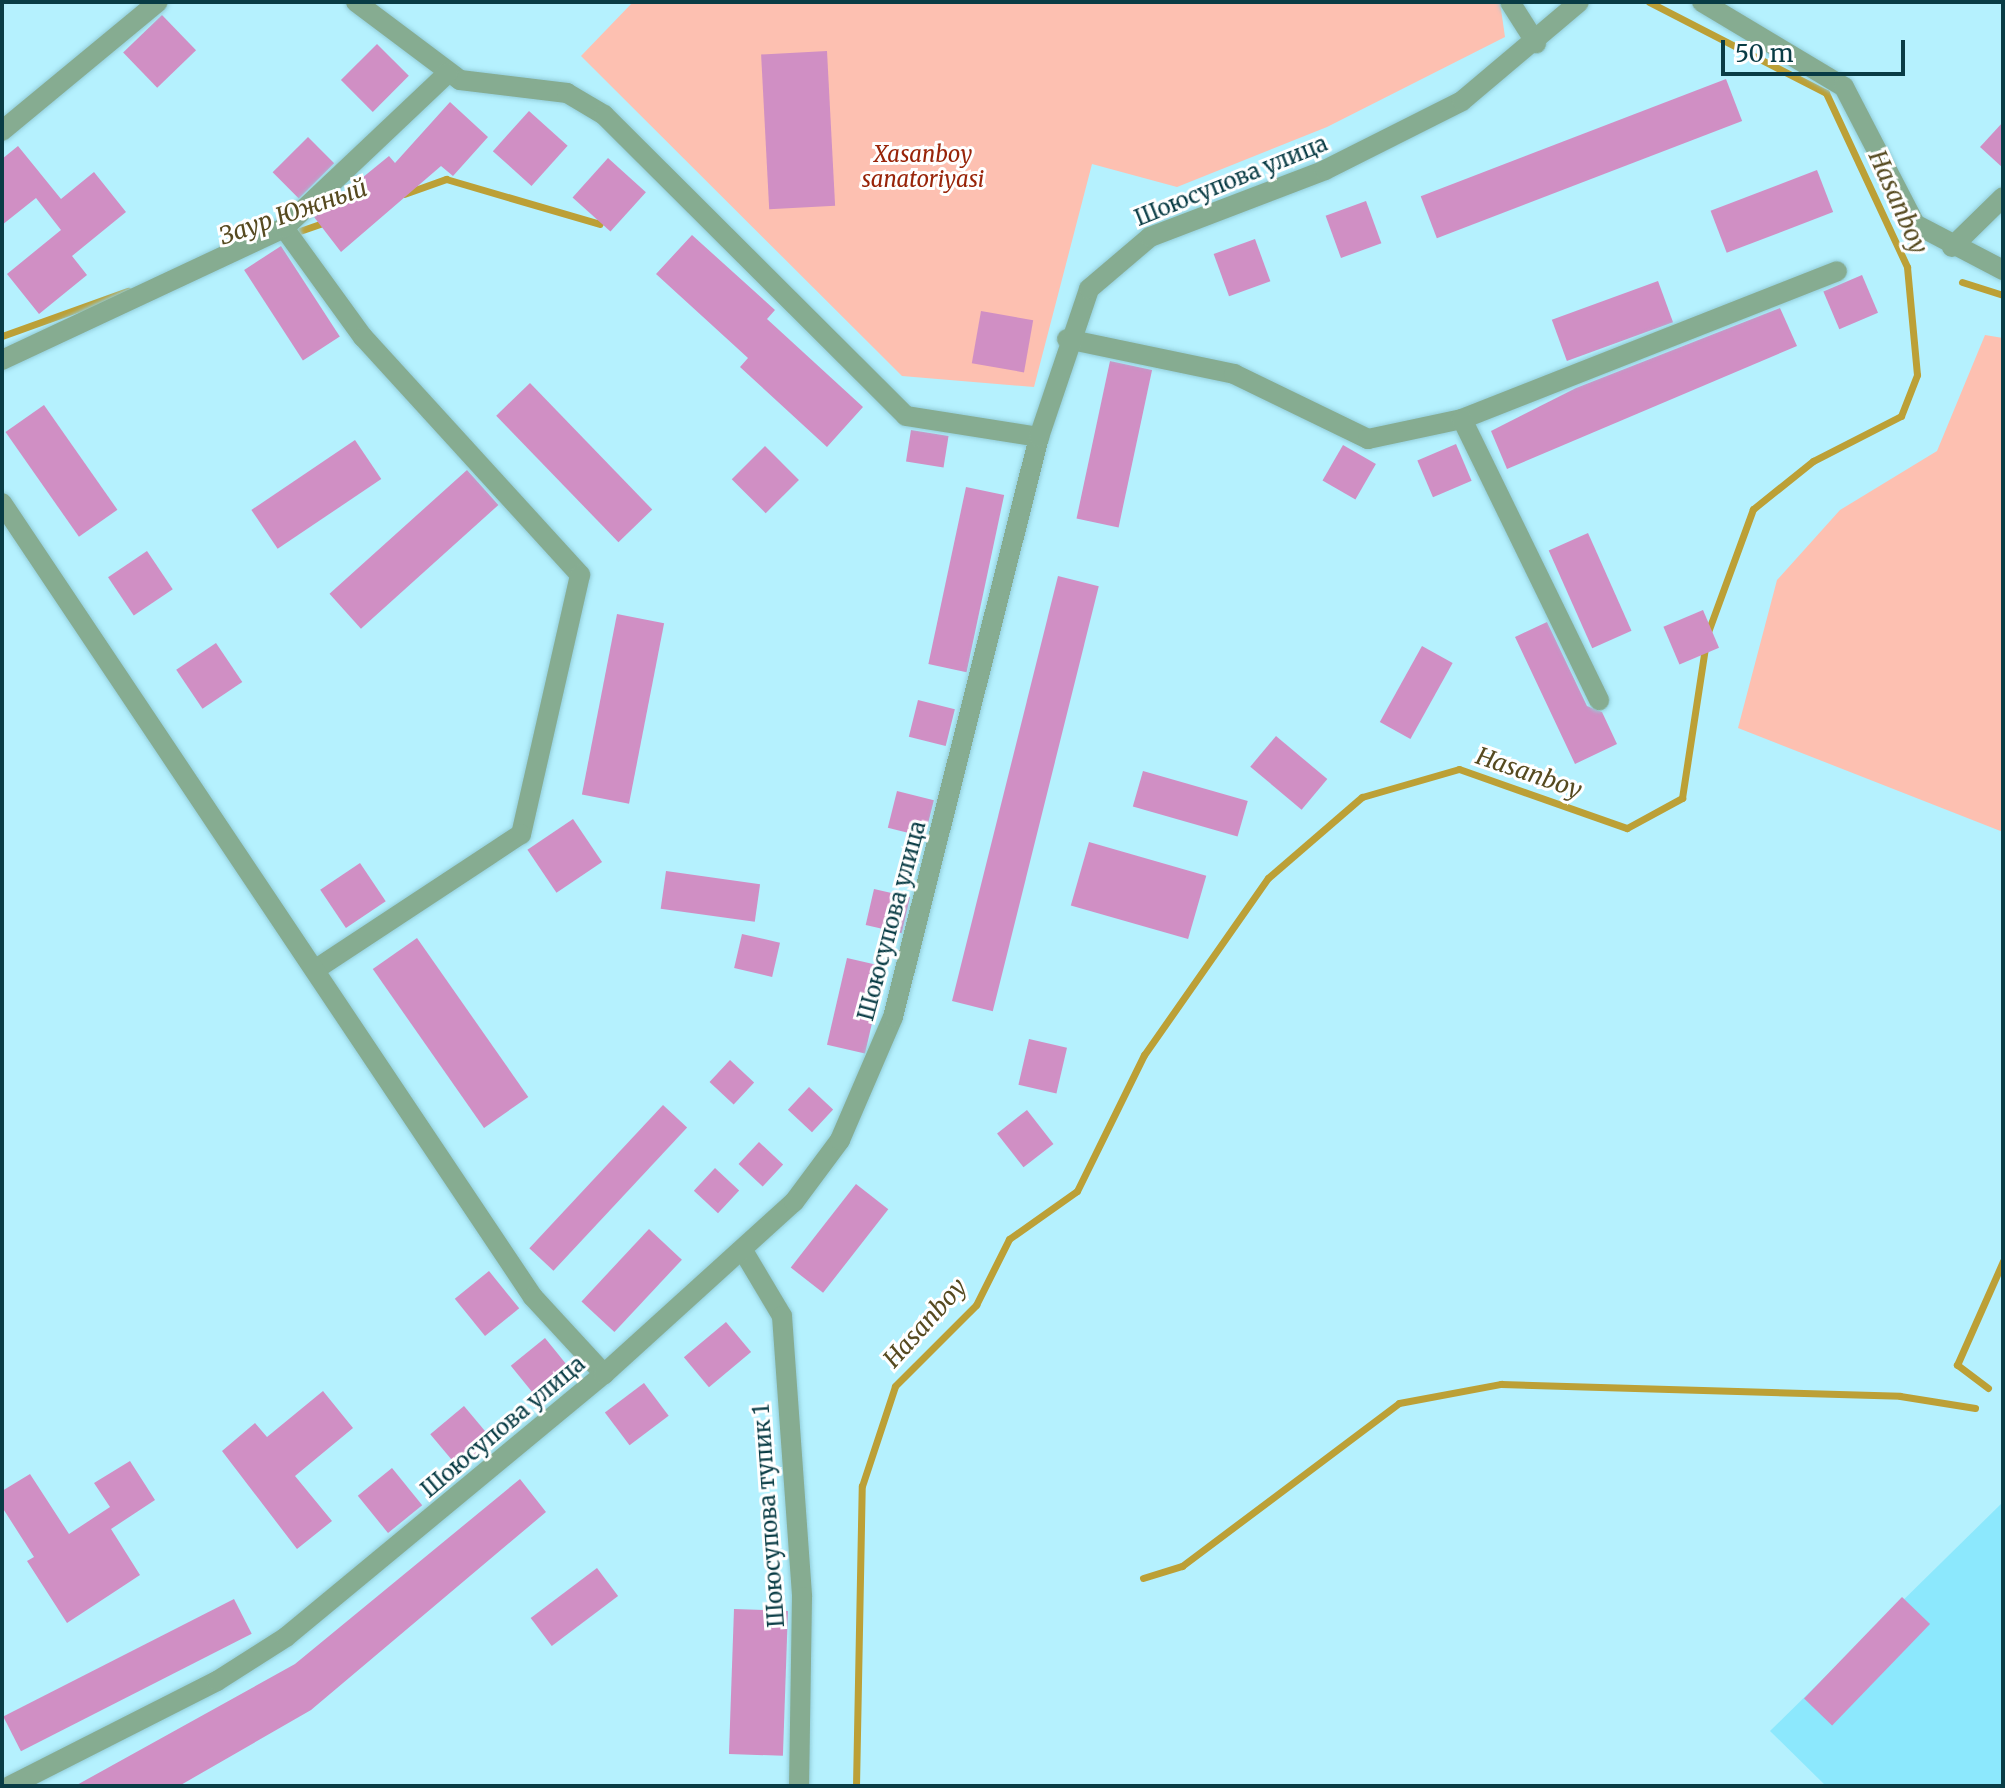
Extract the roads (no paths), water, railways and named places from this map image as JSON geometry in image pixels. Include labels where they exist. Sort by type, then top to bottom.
[{"type":"street","points":[[2,131],[158,2]]},
{"type":"street","points":[[356,2],[448,73],[497,90],[567,93],[604,115],[906,416],[1039,437]]},
{"type":"street","points":[[1510,2],[1536,43]]},
{"type":"street","name":"Шоюсупова улица","points":[[10,1786],[217,1681],[286,1637],[745,1254],[840,1140],[893,1017],[1039,437],[1067,339],[1100,273],[1133,248],[1325,170],[1436,116],[1536,43],[1579,2]]},
{"type":"street","points":[[1702,2],[1844,87],[1915,224],[1952,247],[2003,270]]},
{"type":"street","points":[[2,360],[284,228],[448,73]]},
{"type":"street","points":[[1952,247],[2003,197]]},
{"type":"street","points":[[284,228],[363,337],[580,575],[521,834],[315,970]]},
{"type":"street","points":[[1067,339],[1234,374],[1368,439],[1462,419],[1837,271]]},
{"type":"street","points":[[1462,419],[1599,700]]},
{"type":"street","points":[[2,503],[533,1297],[604,1374]]},
{"type":"street","name":"Шоюсупова тупик 1","points":[[745,1254],[782,1316],[802,1597],[799,1786]]},
{"type":"waterway","name":"Hasanboy","points":[[1649,2],[1826,93],[1907,267],[1917,375],[1901,416],[1813,461],[1753,509],[1707,635]]},
{"type":"waterway","name":"Заур Южный","points":[[404,194],[446,179],[600,224]]},
{"type":"waterway","name":"Заур Южный","points":[[291,234],[328,221]]},
{"type":"waterway","points":[[1962,282],[2003,295]]},
{"type":"waterway","name":"Заур Южный","points":[[2,336],[128,291]]},
{"type":"waterway","name":"Hasanboy","points":[[856,1786],[862,1486],[895,1386],[976,1305],[1009,1239],[1077,1191],[1144,1055],[1268,878],[1362,797],[1459,769],[1627,828],[1682,798],[1705,647]]},
{"type":"waterway","points":[[1988,1388],[1957,1365],[2003,1261]]},
{"type":"waterway","points":[[1143,1578],[1182,1566],[1399,1403],[1501,1384],[1900,1396],[1975,1408]]},
{"type":"park label","name":"Xasanboy sanatoriyasi","points":[[923,166]]}]
